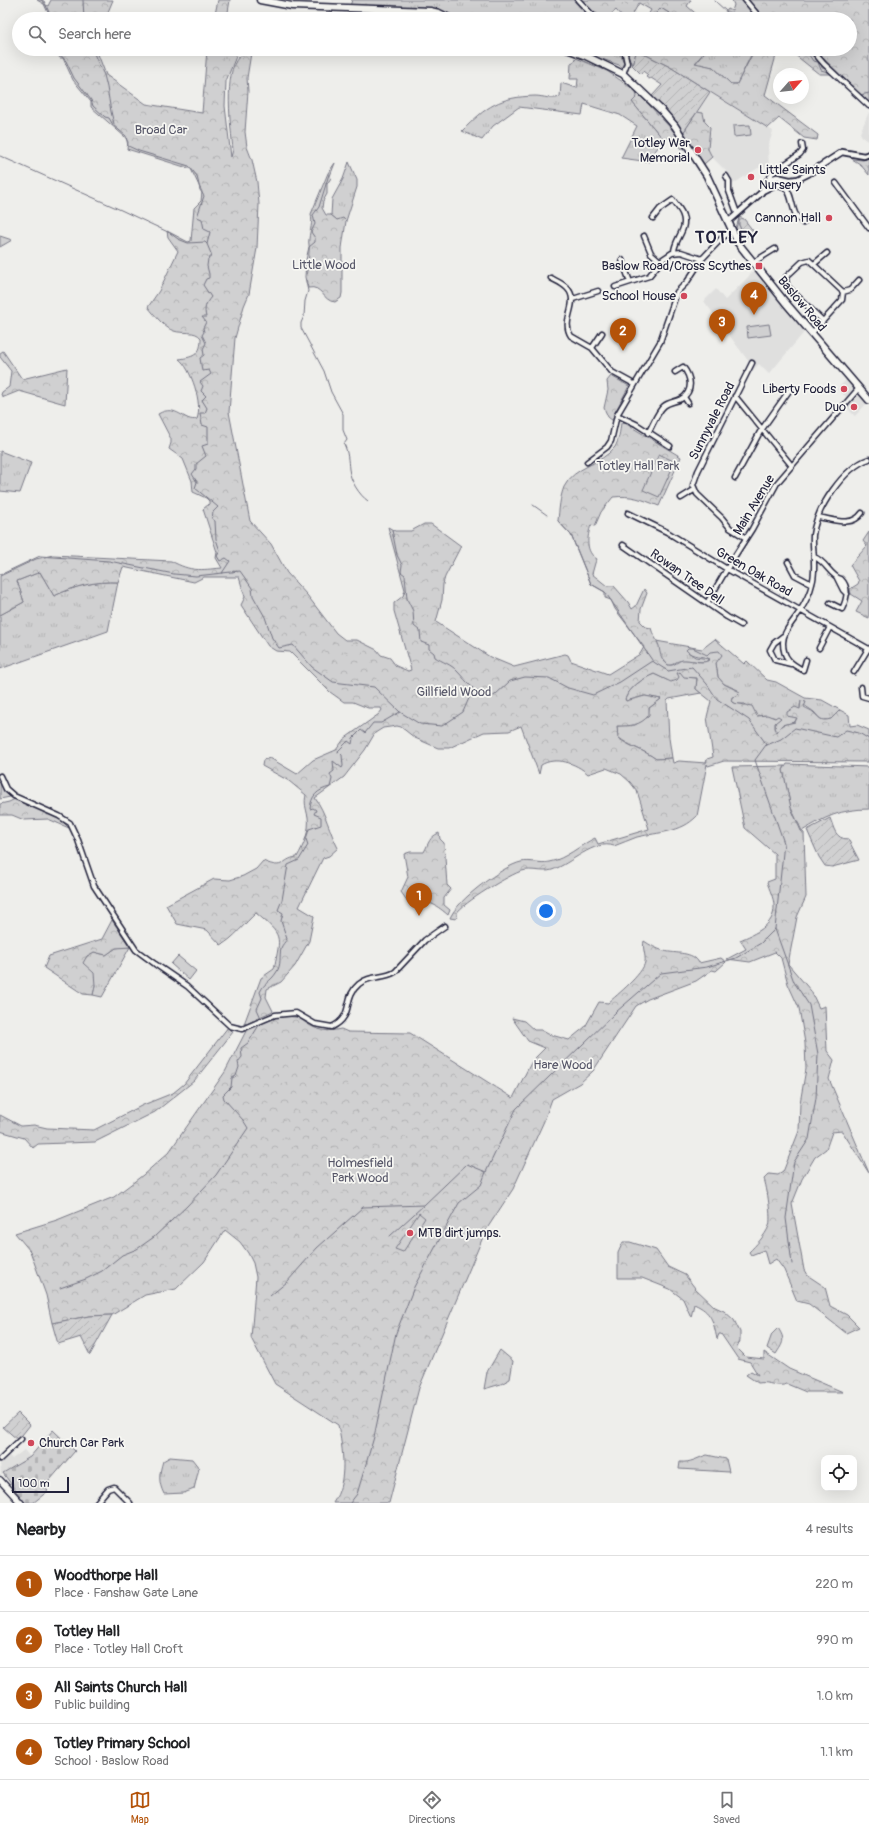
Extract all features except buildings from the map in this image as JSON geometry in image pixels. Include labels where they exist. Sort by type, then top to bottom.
[{"type":"main road","points":[[260,0],[292,6],[434,12]]},
{"type":"main road","name":"Baslow Road","points":[[586,56],[623,74],[650,98],[675,126],[707,176],[738,243],[869,400]]},
{"type":"main road","points":[[0,1480],[21,1503]]},
{"type":"street","points":[[578,0],[589,12]]},
{"type":"street","points":[[745,0],[755,12]]},
{"type":"street","points":[[623,74],[627,63],[626,56]]},
{"type":"street","points":[[818,56],[824,64],[869,106]]},
{"type":"street","points":[[770,179],[772,174],[800,154],[803,150],[802,144]]},
{"type":"street","points":[[761,193],[764,184],[770,179],[777,177],[790,180],[798,179],[842,152],[864,156],[869,154]]},
{"type":"street","points":[[726,176],[729,181],[729,190],[737,214]]},
{"type":"street","points":[[836,184],[869,228]]},
{"type":"street","points":[[728,222],[761,193],[775,185],[787,189],[790,193],[795,214],[803,223]]},
{"type":"street","points":[[653,218],[660,210],[673,200],[683,214],[684,224],[674,245],[674,252]]},
{"type":"street","points":[[587,462],[610,444],[617,415],[660,342],[677,292],[687,282],[702,259],[722,238],[732,231]]},
{"type":"street","points":[[644,236],[651,253],[661,262]]},
{"type":"street","points":[[754,262],[774,249]]},
{"type":"street","points":[[615,287],[649,276],[666,256],[674,252],[681,252],[702,259]]},
{"type":"street","points":[[814,264],[827,253]]},
{"type":"street","points":[[622,260],[630,282]]},
{"type":"street","points":[[823,321],[787,286],[785,280],[786,276],[804,260],[811,261],[843,292]]},
{"type":"street","points":[[551,278],[566,286],[573,299],[567,320],[569,333],[572,338],[592,348],[612,372],[634,384]]},
{"type":"street","points":[[843,292],[850,290],[859,280]]},
{"type":"street","points":[[573,299],[598,291]]},
{"type":"street","points":[[812,332],[842,300],[843,292]]},
{"type":"street","points":[[592,348],[602,333]]},
{"type":"street","name":"Sunnyvale Road","points":[[694,490],[694,480],[752,363]]},
{"type":"street","points":[[648,433],[662,408],[667,404],[684,397],[688,391],[690,384],[689,375],[683,367],[675,372]]},
{"type":"street","points":[[735,478],[760,432],[763,430],[788,390],[791,388]]},
{"type":"street","name":"Main Avenue","points":[[708,603],[775,486],[859,388]]},
{"type":"street","points":[[735,396],[792,466]]},
{"type":"street","points":[[684,397],[688,403]]},
{"type":"street","points":[[617,415],[670,446]]},
{"type":"street","points":[[806,660],[803,670],[791,664],[775,660],[770,650],[774,643],[783,636],[801,610],[812,584],[814,571],[813,535],[818,517],[828,496],[842,479],[860,464],[869,459]]},
{"type":"street","points":[[681,498],[694,490],[730,528],[746,538]]},
{"type":"street","name":"Green Oak Road","points":[[628,513],[666,532],[727,569],[868,649]]},
{"type":"street","points":[[818,517],[839,522],[852,522],[860,517],[862,513]]},
{"type":"street","name":"Rowan Tree Dell","points":[[623,545],[740,625]]},
{"type":"street","points":[[814,557],[820,560],[837,578],[841,579],[845,583],[847,594],[842,610],[830,603]]},
{"type":"street","points":[[788,562],[795,575],[812,584]]},
{"type":"street","points":[[819,648],[830,627]]},
{"type":"street","points":[[783,636],[784,652],[791,664]]},
{"type":"street","points":[[854,672],[868,649]]},
{"type":"street","points":[[860,687],[862,696],[869,698]]},
{"type":"street","points":[[0,776],[6,789],[14,796],[59,816],[70,824],[78,840],[94,886],[136,950],[187,986],[230,1026],[242,1029],[275,1015],[296,1013],[315,1024],[332,1027],[343,1020],[348,1010],[349,1000],[358,984],[369,979],[390,975],[425,940],[445,926]]},
{"type":"street","points":[[0,1459],[21,1439]]},
{"type":"street","points":[[96,1503],[108,1489],[114,1487],[130,1503]]},
{"type":"shaded area","points":[[710,92],[773,131],[768,147],[769,167],[758,168],[733,184],[727,172],[712,157],[708,149],[710,125],[705,122],[703,113],[697,112]]},
{"type":"shaded area","points":[[869,112],[869,142],[863,138],[860,133]]},
{"type":"shaded area","points":[[755,270],[806,330],[769,374],[759,364],[753,370],[749,362],[704,301],[716,289],[725,300]]},
{"type":"shaded area","points":[[848,378],[868,402],[855,416],[846,407],[851,401],[837,389]]},
{"type":"shaded area","points":[[24,1450],[30,1457],[1,1475],[0,1461],[7,1453],[12,1459]]},
{"type":"green space","points":[[51,0],[113,0],[108,12],[48,12],[44,4],[48,6]]},
{"type":"green space","points":[[218,0],[230,0],[228,12],[215,12]]},
{"type":"green space","points":[[352,0],[573,0],[584,12],[442,12],[350,6]]},
{"type":"green space","points":[[582,0],[691,0],[687,6],[694,12],[668,12],[661,8],[657,12],[650,12],[651,10],[639,3],[634,12],[618,12],[616,10],[614,12],[594,12]]},
{"type":"green space","points":[[732,0],[743,0],[752,12],[726,12],[728,9],[732,11],[734,5]]},
{"type":"green space","points":[[748,0],[869,0],[869,103],[821,56],[857,56],[857,12],[759,12]]},
{"type":"green space","points":[[661,8],[668,12],[657,12]]},
{"type":"green space","points":[[58,56],[99,56],[106,75],[146,104],[202,113],[206,56],[236,56],[226,81],[225,106],[231,157],[233,150],[229,101],[231,75],[234,65],[239,57],[251,56],[247,78],[248,91],[245,132],[247,147],[252,160],[257,182],[259,204],[257,248],[249,294],[235,338],[229,412],[250,521],[271,544],[287,573],[307,595],[336,633],[345,640],[357,640],[377,650],[381,655],[390,658],[396,666],[408,671],[411,670],[394,611],[394,603],[403,596],[405,590],[388,527],[395,531],[411,531],[424,524],[431,524],[461,546],[445,577],[442,600],[436,622],[490,657],[514,667],[565,654],[568,655],[571,661],[608,674],[640,654],[644,647],[615,609],[611,600],[605,598],[605,592],[591,584],[571,535],[558,521],[562,495],[568,480],[574,474],[603,458],[615,447],[621,423],[623,422],[681,457],[659,506],[636,498],[613,497],[601,512],[595,526],[591,525],[588,544],[590,552],[597,559],[592,574],[607,586],[614,586],[632,609],[636,606],[644,589],[647,593],[641,609],[640,621],[646,627],[651,628],[658,643],[661,656],[668,665],[673,665],[683,660],[705,662],[710,659],[689,653],[686,650],[688,648],[693,648],[707,655],[710,652],[719,651],[722,655],[716,663],[718,677],[724,684],[740,692],[736,696],[732,697],[731,701],[733,703],[752,706],[757,716],[767,715],[775,718],[778,716],[781,718],[775,723],[777,732],[782,725],[795,722],[797,718],[787,716],[787,712],[795,707],[800,709],[801,701],[806,702],[804,707],[812,711],[822,720],[831,719],[840,710],[849,715],[850,726],[857,725],[869,730],[869,762],[724,761],[708,766],[707,764],[697,816],[691,822],[677,829],[637,837],[614,846],[599,846],[552,870],[526,870],[516,873],[487,889],[467,903],[457,913],[456,919],[450,918],[454,911],[471,893],[492,877],[513,865],[521,862],[546,862],[555,860],[567,855],[595,838],[598,844],[649,829],[637,791],[621,774],[606,768],[588,774],[572,764],[553,761],[541,765],[539,774],[521,726],[509,731],[484,732],[449,748],[438,748],[415,738],[401,727],[397,726],[383,728],[375,733],[365,750],[344,777],[315,798],[322,810],[338,848],[329,856],[323,858],[299,907],[314,916],[309,941],[295,966],[281,982],[267,989],[266,997],[273,1011],[244,1024],[261,978],[274,969],[278,949],[278,937],[275,932],[256,913],[234,935],[221,945],[207,930],[177,924],[166,905],[214,879],[230,880],[243,876],[256,869],[263,861],[270,864],[279,865],[297,857],[304,842],[308,827],[308,817],[305,803],[306,795],[289,781],[262,766],[263,760],[270,758],[297,774],[313,760],[336,750],[344,739],[379,714],[382,710],[381,708],[368,708],[353,702],[344,702],[330,692],[290,652],[276,651],[268,646],[241,605],[245,597],[239,577],[204,577],[194,582],[123,567],[118,582],[101,582],[85,585],[70,589],[54,596],[40,572],[17,581],[24,602],[0,615],[0,576],[36,559],[53,555],[171,561],[190,569],[222,568],[216,558],[217,552],[203,509],[209,504],[209,501],[193,492],[192,481],[183,459],[169,449],[171,439],[158,414],[165,411],[170,411],[188,418],[197,419],[198,405],[195,387],[188,370],[179,359],[196,354],[200,348],[201,338],[196,334],[177,332],[170,329],[160,321],[148,307],[159,291],[178,251],[168,237],[167,231],[188,242],[191,241],[194,208],[201,201],[202,192],[191,169],[127,149],[128,142],[125,137],[91,107],[91,102],[73,80],[63,58],[60,58]],"holes":[[[680,672],[684,677],[697,678],[696,689],[711,701],[707,717],[713,757],[707,759],[706,763],[679,761],[673,763],[672,758],[656,759],[618,738],[617,726],[630,725],[646,719],[649,715],[649,708],[661,699],[645,696],[626,701],[625,699],[633,687],[645,678],[654,674],[671,682],[677,680],[679,677],[677,673]]]},
{"type":"green space","points":[[594,56],[621,56],[625,65],[623,68],[619,65]]},
{"type":"green space","points":[[629,56],[635,56],[634,63],[632,65]]},
{"type":"green space","points":[[635,56],[648,56],[670,67],[710,92],[683,133],[652,96],[662,85],[651,78],[649,79],[646,77],[648,75],[643,71],[641,74],[632,65],[634,63]]},
{"type":"green space","points":[[648,56],[701,56],[695,63],[713,67],[731,84],[737,84],[751,56],[776,56],[765,95],[773,101],[773,104],[777,104],[818,135],[817,140],[804,138],[779,118],[768,128],[670,67]]},
{"type":"green space","points":[[701,56],[751,56],[737,84],[731,84],[713,67],[695,64]]},
{"type":"green space","points":[[796,56],[815,56],[821,62],[822,68],[829,69],[834,74],[819,74]]},
{"type":"green space","points":[[576,58],[607,71],[636,91],[638,97],[632,102],[664,140],[655,151],[650,162],[621,158],[637,126],[620,115],[584,104],[582,115],[519,107],[493,126],[482,140],[462,131],[479,115],[494,104],[512,98],[535,96],[554,98],[560,97],[561,83],[577,88],[578,79],[570,79],[571,63],[575,61]]},
{"type":"green space","points":[[636,91],[678,136],[683,143],[684,149],[681,149],[671,136],[664,140],[632,102],[637,97]]},
{"type":"green space","points":[[697,112],[703,113],[705,122],[710,127],[708,149],[712,157],[704,164],[697,154],[700,151],[698,148],[695,150],[683,133]]},
{"type":"green space","points":[[750,125],[751,135],[734,137],[733,126]]},
{"type":"green space","points":[[869,158],[869,175],[860,164],[852,159],[863,160]]},
{"type":"green space","points":[[349,162],[357,180],[357,187],[346,221],[343,219],[337,220],[331,215],[332,199],[343,179]]},
{"type":"green space","name":"Little Wood","points":[[335,163],[330,176],[331,178],[327,184],[327,194],[323,201],[322,208],[326,215],[331,215],[337,220],[343,218],[346,221],[342,248],[342,293],[341,298],[335,302],[327,299],[317,289],[308,288],[306,279],[309,240],[312,224],[311,214],[328,173]]},
{"type":"green space","points":[[739,217],[744,219],[754,232],[745,237],[739,225]]},
{"type":"green space","points":[[739,218],[739,225],[744,236],[739,238],[736,228]]},
{"type":"green space","points":[[0,236],[12,240],[0,247]]},
{"type":"green space","points":[[769,324],[771,335],[748,338],[747,327]]},
{"type":"green space","points":[[3,351],[22,379],[67,368],[65,404],[19,391],[4,397],[1,395],[2,392],[9,387],[11,371],[0,357],[0,353]]},
{"type":"green space","points":[[611,376],[629,386],[614,414],[613,421],[608,417],[604,408],[608,390],[607,381]]},
{"type":"green space","points":[[0,451],[31,463],[20,493],[0,491]]},
{"type":"green space","points":[[659,454],[675,462],[659,497],[643,490]]},
{"type":"green space","points":[[869,532],[869,618],[856,612],[862,601],[851,594],[850,589],[858,584],[859,581],[850,565],[867,546],[863,541]]},
{"type":"green space","points":[[40,572],[54,596],[70,589],[85,585],[101,582],[118,582],[108,631],[0,669],[0,615],[24,602],[17,581]]},
{"type":"green space","points":[[715,639],[744,664],[747,661],[767,680],[776,682],[805,698],[822,700],[840,710],[831,719],[822,720],[801,701],[800,709],[787,716],[797,717],[795,722],[782,725],[777,732],[775,722],[781,718],[764,715],[757,716],[745,704],[735,704],[731,701],[732,697],[738,690],[724,684],[718,677],[716,663],[710,659],[705,662],[682,660],[668,665],[660,656],[656,641],[702,649]],"holes":[[[693,648],[710,659],[695,657],[688,652]]]},
{"type":"green space","points":[[680,672],[686,677],[697,678],[696,689],[701,693],[669,699],[667,701],[669,738],[672,758],[656,759],[618,737],[617,726],[635,725],[648,717],[649,708],[661,699],[645,696],[626,701],[625,699],[627,695],[637,684],[654,674],[667,680]]},
{"type":"green space","points":[[787,764],[869,767],[869,809],[842,812],[818,822],[802,831],[791,808],[783,770]]},
{"type":"green space","points":[[785,766],[783,770],[791,808],[801,831],[804,833],[806,897],[797,917],[788,964],[811,991],[819,1008],[825,1006],[827,1051],[834,1060],[829,1079],[869,1173],[842,1131],[832,1132],[826,1149],[815,1157],[802,1179],[792,1204],[804,1270],[807,1275],[825,1287],[830,1306],[847,1315],[859,1327],[846,1333],[809,1304],[797,1301],[784,1270],[776,1259],[768,1264],[764,1250],[751,1255],[749,1252],[763,1237],[770,1222],[769,1203],[764,1179],[769,1174],[778,1175],[783,1172],[799,1131],[800,1103],[806,1069],[805,1043],[799,1008],[788,984],[781,958],[775,952],[750,962],[727,959],[746,949],[740,940],[763,928],[771,919],[774,903],[767,882],[775,879],[775,854],[745,828],[732,767]]},
{"type":"green space","points":[[0,782],[10,797],[0,799]]},
{"type":"green space","points":[[15,799],[58,817],[69,828],[48,819],[24,820],[12,815],[0,815],[0,804]]},
{"type":"green space","points":[[830,818],[838,835],[844,839],[848,839],[859,860],[832,867],[825,866],[819,857],[807,830]]},
{"type":"green space","points":[[439,833],[440,839],[444,843],[447,885],[451,889],[444,898],[444,905],[450,910],[448,915],[430,903],[408,902],[401,892],[408,877],[404,854],[410,852],[424,852],[431,838]]},
{"type":"green space","points":[[112,920],[130,947],[116,948],[106,955],[94,952],[87,956],[83,963],[94,973],[95,985],[93,995],[83,994],[44,968],[49,956],[102,939]]},
{"type":"green space","name":"Holmesfield Park Wood","points":[[644,941],[664,951],[693,956],[699,963],[721,958],[726,962],[716,971],[712,970],[696,981],[648,999],[636,1006],[593,1071],[580,1083],[552,1099],[544,1121],[513,1189],[486,1230],[419,1388],[389,1503],[333,1503],[341,1485],[343,1465],[343,1454],[338,1425],[275,1384],[251,1338],[256,1277],[253,1263],[240,1242],[225,1230],[204,1262],[176,1289],[145,1295],[112,1315],[89,1316],[52,1323],[46,1295],[30,1251],[15,1233],[57,1220],[114,1197],[143,1175],[169,1152],[225,1072],[246,1031],[251,1027],[269,1019],[289,1016],[298,1018],[310,1026],[323,1030],[341,1029],[348,1032],[410,1033],[513,1098],[532,1061],[545,1048],[528,1041],[512,1018],[524,1021],[534,1030],[541,1030],[548,1034],[569,1040],[585,1027],[599,1002],[608,1003],[640,972],[645,962],[643,946]]},
{"type":"green space","points":[[130,947],[102,997],[93,995],[95,985],[82,963],[87,956],[94,952],[106,955],[116,948]]},
{"type":"green space","points":[[178,956],[196,971],[189,980],[171,964]]},
{"type":"green space","points":[[228,1027],[233,1032],[194,1081],[155,1112],[95,1142],[38,1144],[33,1148],[24,1138],[0,1131],[0,1115],[21,1126],[34,1125],[47,1128],[94,1130],[143,1105],[173,1093],[184,1084]]},
{"type":"green space","name":"MTB dirt jumps.","points":[[419,1213],[425,1218],[403,1252],[395,1249]]},
{"type":"green space","points":[[623,1242],[630,1242],[656,1250],[668,1267],[685,1275],[695,1288],[715,1307],[724,1311],[734,1320],[740,1332],[740,1341],[737,1348],[746,1357],[764,1359],[764,1352],[789,1369],[843,1392],[806,1392],[787,1384],[780,1385],[758,1383],[746,1375],[751,1371],[758,1375],[750,1362],[738,1359],[721,1334],[719,1334],[717,1339],[713,1322],[705,1310],[694,1304],[691,1317],[683,1299],[670,1289],[642,1278],[618,1278],[618,1253]]},
{"type":"green space","points":[[112,1315],[90,1355],[81,1337],[58,1344],[52,1323],[89,1316]]},
{"type":"green space","points":[[778,1328],[783,1341],[776,1354],[767,1348],[772,1334]]},
{"type":"green space","points":[[500,1350],[513,1361],[510,1379],[501,1384],[484,1389],[487,1372]]},
{"type":"green space","points":[[18,1413],[30,1425],[18,1440],[3,1427]]},
{"type":"green space","points":[[53,1430],[75,1451],[44,1487],[48,1491],[33,1503],[25,1503],[3,1473],[30,1457]]},
{"type":"green space","points":[[707,1455],[726,1459],[729,1472],[679,1469],[680,1462],[691,1461]]},
{"type":"green space","points":[[170,1457],[192,1459],[199,1468],[194,1489],[184,1493],[164,1494],[160,1482],[161,1470],[163,1461]]},
{"type":"waterway","points":[[41,0],[44,1],[49,12]]},
{"type":"waterway","points":[[83,0],[84,12]]},
{"type":"waterway","points":[[715,1],[727,12]]},
{"type":"waterway","points":[[61,56],[66,61],[74,78],[91,100],[93,106],[105,117],[109,118],[113,125],[126,136],[128,146],[139,151],[189,166],[197,176],[200,190],[204,196],[197,217],[202,219],[204,229],[210,232],[207,244],[212,256],[208,259],[207,266],[209,278],[206,279],[203,285],[211,297],[207,302],[205,311],[206,317],[202,317],[206,322],[202,335],[206,343],[203,349],[204,355],[200,358],[202,371],[209,370],[211,374],[200,382],[203,386],[201,391],[206,396],[202,400],[207,408],[205,413],[200,413],[202,425],[208,427],[208,444],[202,446],[206,456],[196,464],[196,469],[192,474],[197,482],[195,488],[218,507],[213,512],[212,519],[215,521],[216,539],[220,551],[217,556],[220,561],[226,558],[230,561],[222,573],[240,571],[252,588],[253,596],[265,617],[272,638],[279,648],[293,645],[312,667],[333,682],[374,687],[400,712],[420,724],[442,726],[463,712],[473,689],[490,697],[495,695],[510,681],[525,677],[549,678],[568,688],[593,695],[620,682],[652,661],[668,671],[692,667],[707,684],[717,699],[749,720],[767,745],[781,739],[795,728],[836,737],[846,730],[859,733],[869,739]]},
{"type":"waterway","points":[[95,56],[104,75],[114,124]]},
{"type":"waterway","points":[[810,56],[813,61],[818,62],[821,70],[831,73]]},
{"type":"waterway","points":[[861,95],[869,93]]},
{"type":"waterway","points":[[0,156],[121,210],[170,233],[178,239],[188,243],[205,242],[207,244]]},
{"type":"waterway","points":[[330,171],[319,207],[313,215],[315,224],[311,232],[315,238],[315,242],[309,247],[306,260],[305,277],[308,291],[301,328],[324,371],[331,392],[343,414],[343,430],[347,440],[344,444],[350,473],[358,491],[368,501]]},
{"type":"waterway","points":[[533,505],[547,515]]},
{"type":"waterway","points":[[558,521],[571,535],[591,584],[605,592],[652,660]]},
{"type":"waterway","points":[[392,530],[397,555],[402,565],[401,572],[405,575],[407,599],[413,611],[414,626],[420,631],[421,642],[429,645],[429,649],[434,653],[435,657],[455,669],[473,688]]},
{"type":"waterway","points":[[0,575],[40,556],[109,561],[174,574],[196,576],[223,573]]},
{"type":"waterway","points":[[261,1018],[257,1009],[262,998],[260,992],[263,986],[278,970],[281,948],[287,939],[281,921],[283,913],[278,910],[282,900],[288,865],[299,860],[308,845],[306,839],[309,829],[321,825],[321,817],[314,814],[316,810],[313,808],[310,809],[313,797],[318,792],[330,787],[332,779],[330,774],[334,771],[333,761],[342,768],[342,755],[338,751],[348,741],[352,744],[353,738],[361,730],[365,733],[373,723],[381,723],[400,712]]},
{"type":"waterway","points":[[350,1503],[357,1494],[374,1437],[396,1333],[414,1287],[459,1203],[481,1185],[516,1109],[616,1012],[661,973],[707,967],[736,958],[761,943],[775,929],[784,843],[755,760],[766,745]]},
{"type":"waterway","points":[[775,929],[794,982],[809,1005],[818,1054],[816,1098],[809,1139],[794,1162],[786,1218],[792,1264]]},
{"type":"waterway","points":[[60,1288],[86,1279],[102,1271],[122,1255],[137,1249],[154,1237],[187,1206],[216,1175],[248,1128],[243,1120],[224,1099],[223,1095],[231,1087],[232,1078],[236,1076],[239,1067],[238,1062],[242,1057],[241,1048],[248,1043],[261,1022]]},
{"type":"waterway","points":[[270,1296],[287,1282],[317,1248],[363,1207],[424,1205],[467,1164],[486,1172]]},
{"type":"waterway","points":[[390,1236],[424,1205]]},
{"type":"place","name":"Totley War Memorial","points":[[698,150]]},
{"type":"place","name":"Little Saints Nursery","points":[[751,177]]},
{"type":"place","name":"Cannon Hall","points":[[829,218]]},
{"type":"place","name":"Baslow Road/Cross Scythes","points":[[759,266]]},
{"type":"place","name":"School House","points":[[684,296]]},
{"type":"place","name":"Totley Primary School","points":[[754,315]]},
{"type":"place","name":"All Saints Church Hall","points":[[722,342]]},
{"type":"place","name":"Totley Hall","points":[[623,351]]},
{"type":"place","name":"Liberty Foods","points":[[844,389]]},
{"type":"place","name":"Duo","points":[[854,407]]},
{"type":"place","name":"Woodthorpe Hall","points":[[419,916]]},
{"type":"place","name":"MTB dirt jumps.","points":[[410,1233]]},
{"type":"place","name":"Church Car Park","points":[[31,1443]]},
{"type":"district","name":"TOTLEY","points":[[727,237]]},
{"type":"park label","name":"Broad Car","points":[[161,130]]},
{"type":"park label","name":"Totley Hall Park","points":[[638,466]]},
{"type":"park label","name":"Gillfield Wood","points":[[454,692]]},
{"type":"park label","name":"Hare Wood","points":[[563,1065]]}]
